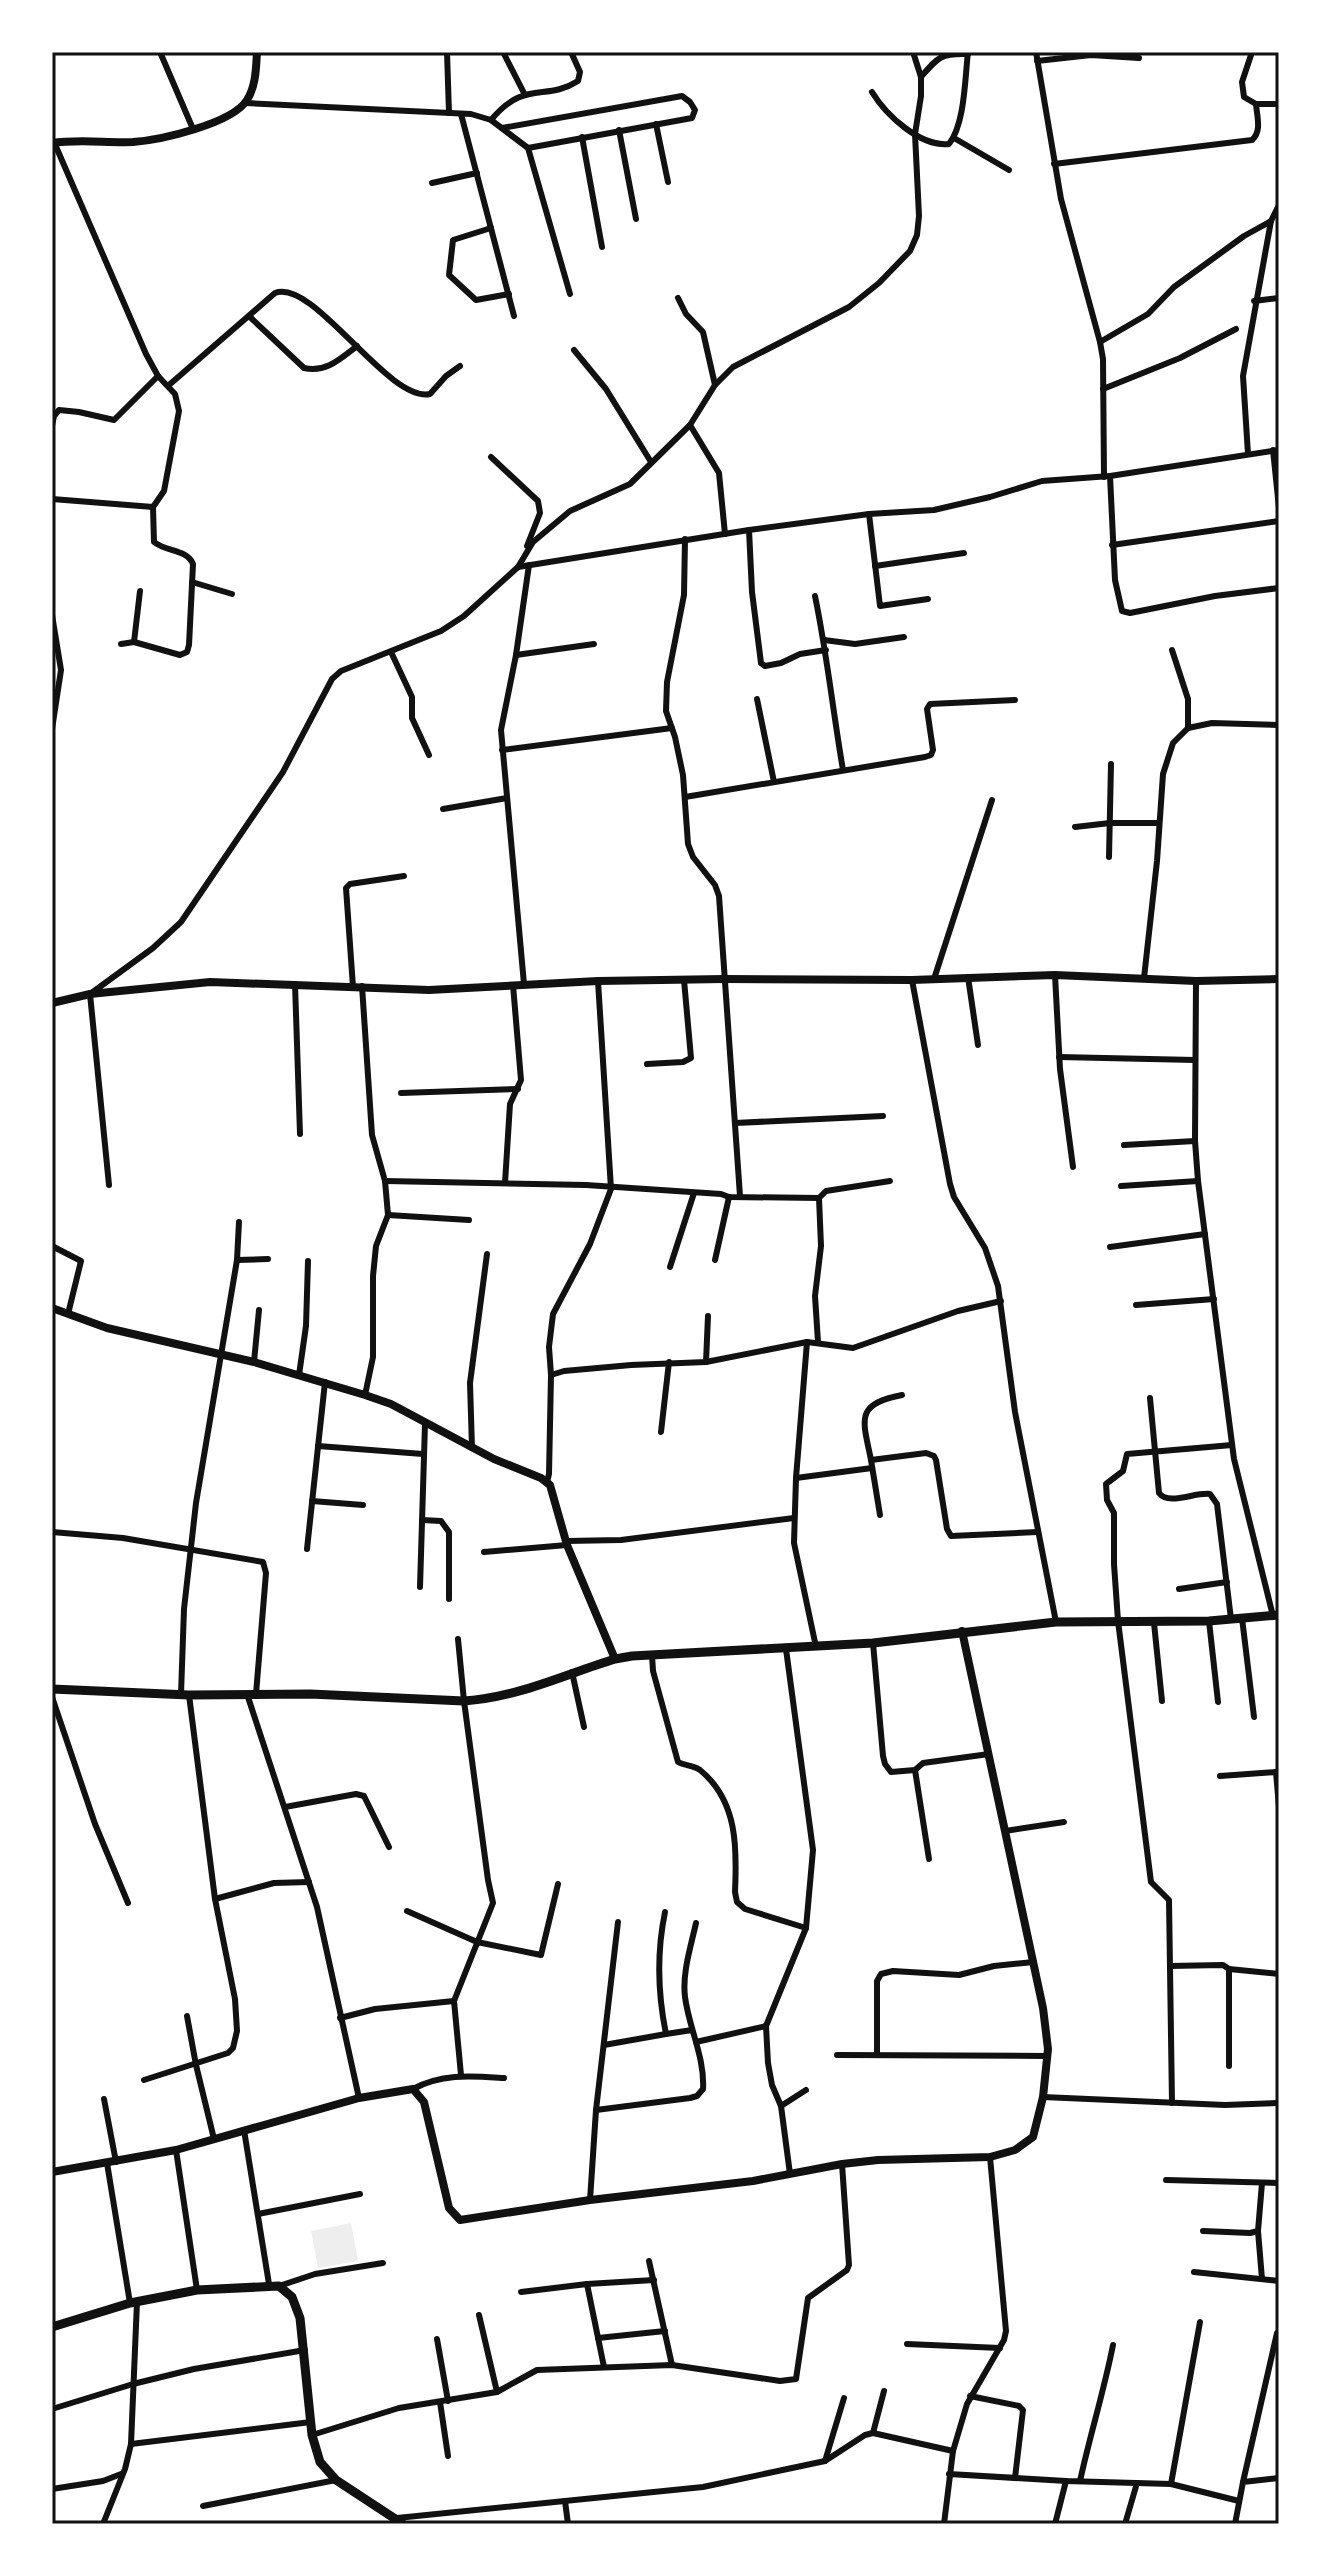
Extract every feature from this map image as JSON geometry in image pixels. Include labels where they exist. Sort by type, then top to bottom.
[{"type":"main road","points":[[52,1689],[464,1701],[511,1695],[615,1659],[652,1655],[873,1643],[1056,1622],[1154,1623],[1276,1615]]},
{"type":"main road","points":[[52,2327],[134,2303],[197,2290],[274,2285],[292,2297],[297,2305],[305,2350],[312,2435],[320,2462],[336,2480],[400,2521]]},
{"type":"street","points":[[160,52],[193,129]]},
{"type":"street","points":[[121,644],[134,642],[180,655],[187,652],[193,564],[190,557],[161,548],[154,542],[153,507],[165,485],[179,411],[178,399],[158,376],[53,143],[137,141],[193,129],[236,112],[246,103],[253,90],[257,52]]},
{"type":"street","points":[[447,52],[449,113]]},
{"type":"street","points":[[503,52],[524,93]]},
{"type":"street","points":[[491,120],[503,105],[524,93],[566,87],[578,81],[580,72],[571,52]]},
{"type":"street","points":[[524,553],[570,511],[630,484],[690,425],[715,385],[733,367],[849,307],[879,283],[910,251],[917,235],[919,216],[915,134],[920,115],[921,77],[913,52]]},
{"type":"street","points":[[1036,52],[1061,199],[1100,342],[1107,476],[1119,607],[1124,612],[1279,588]]},
{"type":"street","points":[[1252,52],[1242,82],[1244,97],[1256,104],[1279,104]]},
{"type":"street","points":[[872,92],[881,107],[915,134],[945,145],[954,138],[963,101],[968,53],[946,54],[936,59],[921,77]]},
{"type":"street","points":[[1037,61],[1091,55],[1139,58]]},
{"type":"street","points":[[502,128],[682,96],[695,110],[692,118],[528,148]]},
{"type":"street","points":[[246,103],[449,113],[491,120],[528,148],[570,294]]},
{"type":"street","points":[[1054,164],[1252,140],[1259,130],[1256,104]]},
{"type":"street","points":[[461,114],[514,316]]},
{"type":"street","points":[[656,124],[668,182]]},
{"type":"street","points":[[619,130],[636,219]]},
{"type":"street","points":[[582,137],[602,247]]},
{"type":"street","points":[[954,138],[1009,170]]},
{"type":"street","points":[[432,183],[477,173]]},
{"type":"street","points":[[1248,454],[1243,376],[1254,301],[1271,221],[1279,205]]},
{"type":"street","points":[[1100,342],[1148,314],[1174,287],[1244,236],[1271,221]]},
{"type":"street","points":[[491,228],[453,240],[449,275],[476,300],[509,294]]},
{"type":"street","points":[[169,385],[275,293],[283,290],[310,304],[394,380],[415,393],[423,395],[433,391],[460,366]]},
{"type":"street","points":[[678,298],[686,314],[703,332],[715,385]]},
{"type":"street","points":[[1254,301],[1279,298]]},
{"type":"street","points":[[250,317],[304,368],[327,368],[357,346]]},
{"type":"street","points":[[1103,389],[1180,358],[1236,329]]},
{"type":"street","points":[[574,350],[606,389],[651,462]]},
{"type":"street","points":[[52,426],[53,416],[59,410],[114,420],[158,376]]},
{"type":"street","points":[[690,425],[719,473],[725,534]]},
{"type":"street","points":[[518,567],[749,530],[869,514],[934,510],[1042,481],[1107,476],[1276,450],[1279,508]]},
{"type":"street","points":[[90,994],[153,948],[181,922],[277,782],[332,679],[349,667],[441,631],[464,616],[518,567],[540,513],[538,501],[491,457]]},
{"type":"street","points":[[52,499],[153,507]]},
{"type":"street","points":[[869,514],[880,606],[928,599]]},
{"type":"street","points":[[1112,545],[1279,521]]},
{"type":"street","points":[[749,530],[752,592],[761,663],[765,666],[781,663],[800,654],[826,650]]},
{"type":"street","points":[[685,539],[684,595],[665,700],[685,797],[688,844],[719,896],[740,1196]]},
{"type":"street","points":[[875,566],[964,553]]},
{"type":"street","points":[[524,984],[502,750],[504,708],[516,655],[529,565]]},
{"type":"street","points":[[192,582],[232,594]]},
{"type":"street","points":[[134,642],[140,591]]},
{"type":"street","points":[[815,596],[843,770]]},
{"type":"street","points":[[52,615],[61,670],[52,729]]},
{"type":"street","points":[[824,640],[855,644],[904,637]]},
{"type":"street","points":[[516,655],[594,644]]},
{"type":"street","points":[[1172,650],[1188,699],[1188,728]]},
{"type":"street","points":[[391,652],[412,697],[412,718],[429,755]]},
{"type":"street","points":[[757,699],[774,782]]},
{"type":"street","points":[[685,797],[931,755],[933,750],[927,709],[930,704],[1015,700]]},
{"type":"street","points":[[1144,978],[1163,774],[1168,754],[1178,736],[1188,728],[1225,721],[1256,726],[1279,725]]},
{"type":"street","points":[[502,750],[672,728]]},
{"type":"street","points":[[1109,857],[1111,764]]},
{"type":"street","points":[[443,809],[507,798]]},
{"type":"street","points":[[934,979],[992,800]]},
{"type":"street","points":[[1075,827],[1159,823]]},
{"type":"street","points":[[365,1395],[373,1357],[376,1246],[388,1215],[385,1181],[372,1135],[346,888],[350,884],[404,876]]},
{"type":"street","points":[[52,1003],[90,994],[210,982],[429,990],[598,981],[724,979],[912,980],[1055,975],[1196,981],[1279,979]]},
{"type":"street","points":[[1055,975],[1059,1057],[1073,1167]]},
{"type":"street","points":[[968,977],[978,1045]]},
{"type":"street","points":[[647,1064],[683,1062],[691,1058],[684,980]]},
{"type":"street","points":[[912,980],[950,1184],[954,1197],[985,1248],[1001,1301],[1015,1412],[1056,1622]]},
{"type":"street","points":[[598,981],[611,1189],[590,1244],[553,1314],[549,1347],[551,1375],[547,1482],[567,1543],[615,1659]]},
{"type":"street","points":[[1196,981],[1195,1141],[1198,1181],[1232,1445],[1276,1615]]},
{"type":"street","points":[[295,984],[300,1134]]},
{"type":"street","points":[[505,1183],[510,1104],[521,1080],[513,985]]},
{"type":"street","points":[[90,994],[109,1185]]},
{"type":"street","points":[[1059,1057],[1195,1060]]},
{"type":"street","points":[[401,1093],[518,1089]]},
{"type":"street","points":[[735,1123],[883,1116]]},
{"type":"street","points":[[1124,1145],[1195,1141]]},
{"type":"street","points":[[385,1181],[586,1185],[729,1197],[819,1198]]},
{"type":"street","points":[[818,1342],[815,1296],[821,1246],[819,1198],[826,1191],[890,1181]]},
{"type":"street","points":[[1121,1186],[1198,1181]]},
{"type":"street","points":[[670,1267],[694,1193]]},
{"type":"street","points":[[715,1260],[729,1197]]},
{"type":"street","points":[[388,1215],[469,1220]]},
{"type":"street","points":[[144,2080],[228,2053],[233,2048],[237,2031],[235,1999],[215,1899],[185,1694],[184,1609],[196,1503],[237,1260],[239,1222]]},
{"type":"street","points":[[1110,1247],[1205,1234]]},
{"type":"street","points":[[52,1246],[81,1261],[68,1314]]},
{"type":"street","points":[[472,1448],[470,1383],[487,1254]]},
{"type":"street","points":[[237,1260],[268,1259]]},
{"type":"street","points":[[299,1375],[306,1326],[308,1261]]},
{"type":"street","points":[[1136,1305],[1214,1299]]},
{"type":"street","points":[[551,1375],[564,1371],[669,1362],[706,1362],[807,1342],[853,1348],[958,1311],[1001,1301]]},
{"type":"street","points":[[52,1308],[134,1335],[222,1353],[391,1404],[472,1448],[547,1482]]},
{"type":"street","points":[[254,1362],[259,1310]]},
{"type":"street","points":[[706,1362],[708,1316]]},
{"type":"street","points":[[807,1342],[794,1543],[816,1647]]},
{"type":"street","points":[[661,1432],[669,1362]]},
{"type":"street","points":[[307,1549],[325,1382]]},
{"type":"street","points":[[880,1515],[865,1424],[868,1410],[877,1400],[902,1395]]},
{"type":"street","points":[[1150,1398],[1159,1493],[1164,1499],[1201,1493],[1210,1494],[1215,1499],[1231,1619]]},
{"type":"street","points":[[420,1587],[425,1424]]},
{"type":"street","points":[[1172,2103],[1169,1900],[1151,1882],[1118,1621],[1114,1513],[1107,1500],[1106,1484],[1123,1471],[1127,1454],[1156,1454],[1232,1445]]},
{"type":"street","points":[[318,1446],[423,1454]]},
{"type":"street","points":[[871,1460],[926,1453],[934,1456],[951,1536],[1037,1532]]},
{"type":"street","points":[[796,1478],[872,1468]]},
{"type":"street","points":[[312,1501],[363,1505]]},
{"type":"street","points":[[484,1552],[621,1540],[794,1518]]},
{"type":"street","points":[[422,1520],[441,1521],[449,1532],[449,1599]]},
{"type":"street","points":[[52,1532],[123,1538],[265,1564],[251,1694],[317,1907],[359,2098]]},
{"type":"street","points":[[1179,1589],[1227,1582]]},
{"type":"street","points":[[1242,1618],[1254,1717]]},
{"type":"street","points":[[1209,1621],[1218,1702]]},
{"type":"street","points":[[1154,1623],[1162,1701]]},
{"type":"street","points":[[413,2089],[424,2102],[449,2208],[453,2216],[460,2220],[590,2200],[753,2181],[842,2164],[990,2157],[1015,2150],[1033,2137],[1043,2097],[1047,2056],[1043,2008],[962,1631]]},
{"type":"street","points":[[458,1639],[488,1880],[493,1895],[491,1911],[454,2001],[461,2075]]},
{"type":"street","points":[[873,1643],[885,1764],[891,1772],[915,1770],[923,1763],[989,1754]]},
{"type":"street","points":[[786,1649],[813,1843],[806,1928],[766,2026],[768,2063],[772,2085],[781,2106],[790,2174]]},
{"type":"street","points":[[652,1655],[653,1671],[678,1762],[695,1767],[716,1788],[735,1829],[737,1902],[745,1909],[806,1928]]},
{"type":"street","points":[[572,1672],[584,1727]]},
{"type":"street","points":[[52,1697],[95,1824],[128,1903]]},
{"type":"street","points":[[915,1770],[929,1859]]},
{"type":"street","points":[[1220,1776],[1277,1771],[1279,1807]]},
{"type":"street","points":[[285,1807],[356,1794],[364,1796],[389,1847]]},
{"type":"street","points":[[1005,1831],[1064,1822]]},
{"type":"street","points":[[215,1899],[258,1886],[309,1882]]},
{"type":"street","points":[[407,1911],[477,1942],[541,1955],[558,1884]]},
{"type":"street","points":[[665,1912],[660,1946],[661,1999],[666,2034]]},
{"type":"street","points":[[590,2200],[596,2110],[618,1922]]},
{"type":"street","points":[[596,2110],[697,2096],[703,2084],[684,1981],[696,1923]]},
{"type":"street","points":[[877,2053],[877,1981],[881,1974],[893,1971],[959,1975],[994,1966],[1034,1962]]},
{"type":"street","points":[[1170,1966],[1223,1965],[1229,1969],[1279,1974]]},
{"type":"street","points":[[1229,1969],[1229,2066]]},
{"type":"street","points":[[340,2018],[375,2009],[454,2001]]},
{"type":"street","points":[[187,2016],[214,2139]]},
{"type":"street","points":[[696,2042],[766,2026]]},
{"type":"street","points":[[604,2045],[692,2030]]},
{"type":"street","points":[[837,2055],[1047,2056]]},
{"type":"street","points":[[52,2172],[176,2150],[359,2098],[413,2089],[425,2082],[461,2075],[504,2078]]},
{"type":"street","points":[[781,2106],[806,2090]]},
{"type":"street","points":[[1043,2097],[1172,2103],[1279,2103]]},
{"type":"street","points":[[103,2524],[131,2444],[134,2303],[104,2099]]},
{"type":"street","points":[[244,2130],[274,2285],[315,2274],[383,2263]]},
{"type":"street","points":[[176,2150],[197,2290]]},
{"type":"street","points":[[944,2524],[953,2451],[970,2396],[1000,2348],[1006,2331],[990,2157]]},
{"type":"street","points":[[312,2435],[399,2408],[497,2392],[537,2370],[672,2365],[780,2381],[796,2379],[809,2295],[847,2270],[849,2265],[842,2164]]},
{"type":"street","points":[[1166,2180],[1279,2183]]},
{"type":"street","points":[[1262,2183],[1258,2231],[1262,2279]]},
{"type":"street","points":[[258,2214],[360,2194]]},
{"type":"street","points":[[1203,2231],[1258,2231]]},
{"type":"street","points":[[649,2261],[672,2365]]},
{"type":"street","points":[[1194,2272],[1279,2281]]},
{"type":"street","points":[[521,2292],[654,2280]]},
{"type":"street","points":[[587,2284],[604,2367]]},
{"type":"street","points":[[479,2315],[497,2392]]},
{"type":"street","points":[[1171,2484],[1200,2322]]},
{"type":"street","points":[[598,2338],[665,2331]]},
{"type":"street","points":[[1235,2524],[1277,2333]]},
{"type":"street","points":[[437,2339],[448,2401]]},
{"type":"street","points":[[907,2344],[1000,2348]]},
{"type":"street","points":[[1080,2481],[1104,2395],[1113,2345]]},
{"type":"street","points":[[52,2409],[194,2369],[305,2350]]},
{"type":"street","points":[[873,2433],[884,2391]]},
{"type":"street","points":[[970,2396],[1019,2406],[1023,2410],[1015,2478]]},
{"type":"street","points":[[825,2461],[844,2398]]},
{"type":"street","points":[[440,2402],[448,2456]]},
{"type":"street","points":[[131,2444],[311,2422]]},
{"type":"street","points":[[400,2521],[703,2487],[825,2461],[873,2433],[953,2451]]},
{"type":"street","points":[[52,2489],[103,2481],[121,2474]]},
{"type":"street","points":[[949,2474],[1171,2484],[1239,2501]]},
{"type":"street","points":[[1243,2482],[1279,2478]]},
{"type":"street","points":[[203,2506],[336,2480]]},
{"type":"street","points":[[1055,2524],[1066,2481]]},
{"type":"street","points":[[1125,2524],[1137,2483]]},
{"type":"street","points":[[565,2501],[568,2524]]},
{"type":"shaded area","points":[[351,2223],[358,2261],[318,2268],[311,2231]]}]
